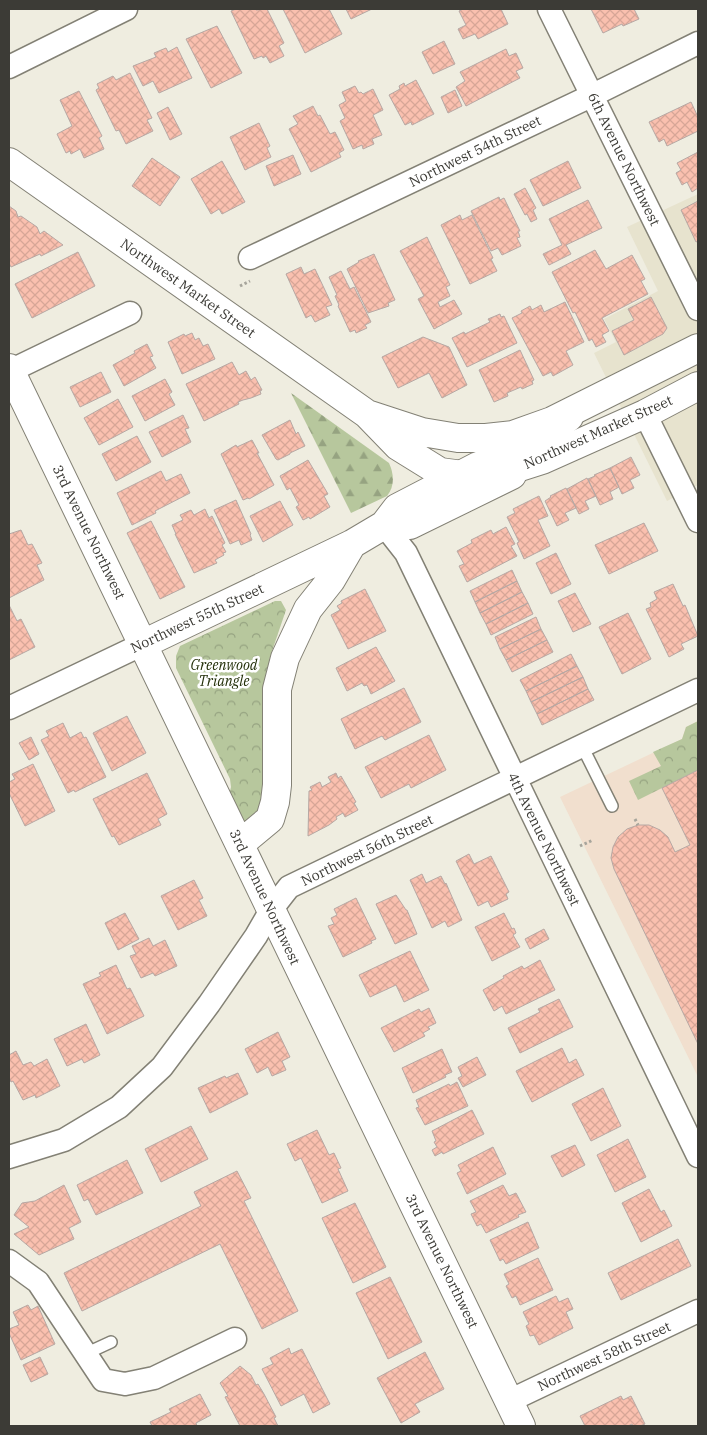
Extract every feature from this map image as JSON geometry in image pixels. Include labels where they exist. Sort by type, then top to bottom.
[{"type":"street","points":[[9,67],[126,9]]},
{"type":"street","name":"6th Avenue Northwest","points":[[549,9],[698,309]]},
{"type":"street","name":"Northwest 54th Street","points":[[250,258],[592,95],[698,42]]},
{"type":"street","name":"Northwest Market Street","points":[[9,162],[367,414],[398,446],[440,472],[485,478],[542,460],[645,414],[698,386]]},
{"type":"street","points":[[10,370],[130,313]]},
{"type":"street","name":"Northwest Market Street","points":[[367,414],[422,432],[458,438],[514,435],[580,408],[698,348]]},
{"type":"street","name":"3rd Avenue Northwest","points":[[10,370],[521,1426]]},
{"type":"street","name":"Northwest 55th Street","points":[[9,708],[352,544],[384,525],[397,508],[478,466],[534,445],[580,408]]},
{"type":"street","points":[[645,414],[698,521]]},
{"type":"street","points":[[384,525],[410,525],[542,460]]},
{"type":"street","name":"4th Avenue Northwest","points":[[384,525],[406,554],[698,1156]]},
{"type":"street","points":[[240,844],[270,819],[275,802],[277,785],[277,689],[286,658],[308,609],[331,580],[352,544]]},
{"type":"street","name":"Northwest 56th Street","points":[[9,1157],[64,1140],[119,1107],[162,1067],[289,887],[698,690]]},
{"type":"street","points":[[9,1261],[38,1282],[103,1380],[125,1384],[154,1378],[235,1338]]},
{"type":"street","name":"Northwest 58th Street","points":[[510,1401],[698,1311]]},
{"type":"lane","points":[[582,746],[612,806]]},
{"type":"lane","points":[[85,1354],[111,1342]]},
{"type":"path","points":[[635,819],[638,825]]},
{"type":"path","points":[[580,846],[593,840]]},
{"type":"shaded area","points":[[698,194],[698,485],[667,501],[594,353],[616,342],[604,319],[658,291],[627,227]]},
{"type":"shaded area","points":[[698,721],[698,1077],[560,797],[682,739],[686,727]]},
{"type":"green space","points":[[291,393],[389,463],[393,480],[387,496],[351,513]]},
{"type":"green space","name":"Greenwood Triangle","points":[[275,601],[281,601],[286,610],[270,657],[263,696],[271,797],[267,810],[245,823],[239,818],[229,795],[230,779],[176,668],[176,656],[180,646]]},
{"type":"green space","points":[[698,721],[698,770],[638,800],[629,781],[661,766],[653,752],[682,739],[686,727]]},
{"type":"building","points":[[236,9],[267,9],[284,43],[279,46],[284,56],[270,63],[266,56],[254,59],[231,11]]},
{"type":"building","points":[[283,9],[329,9],[342,34],[305,53]]},
{"type":"building","points":[[346,9],[372,9],[351,19]]},
{"type":"building","points":[[463,9],[501,9],[508,24],[478,39],[475,34],[463,39],[458,29],[466,25],[459,11]]},
{"type":"building","points":[[591,9],[634,9],[639,19],[623,26],[622,24],[603,33]]},
{"type":"building","points":[[217,26],[242,73],[211,88],[186,39]]},
{"type":"building","points":[[444,41],[455,64],[433,74],[422,52]]},
{"type":"building","points":[[177,47],[192,78],[159,93],[153,81],[143,86],[133,66],[156,57],[154,53],[166,48],[168,52]]},
{"type":"building","points":[[506,49],[509,56],[516,53],[523,68],[516,71],[520,78],[466,106],[456,87],[465,81],[460,72]]},
{"type":"building","points":[[130,73],[152,118],[147,120],[153,131],[126,144],[119,130],[116,131],[96,90],[99,88],[97,84],[113,76],[116,80]]},
{"type":"building","points":[[416,80],[434,114],[412,125],[411,122],[405,125],[389,95],[400,89],[399,86],[404,83],[405,86]]},
{"type":"building","points":[[355,86],[359,93],[363,94],[373,89],[383,110],[373,115],[382,135],[372,139],[374,144],[363,149],[362,145],[353,149],[340,121],[345,118],[339,105],[346,101],[342,92]]},
{"type":"building","points":[[455,90],[462,106],[448,113],[441,97]]},
{"type":"building","points":[[79,91],[102,136],[99,138],[104,149],[84,158],[80,149],[71,154],[70,151],[66,153],[57,134],[72,126],[60,100]]},
{"type":"building","points":[[691,102],[698,117],[698,131],[667,146],[664,139],[659,142],[649,122]]},
{"type":"building","points":[[313,106],[330,134],[335,132],[344,150],[339,153],[341,157],[311,172],[289,129],[298,124],[293,116]]},
{"type":"building","points":[[168,107],[182,134],[170,140],[157,113]]},
{"type":"building","points":[[259,123],[270,146],[267,148],[271,157],[245,170],[230,137]]},
{"type":"building","points":[[698,152],[698,188],[692,192],[687,182],[682,185],[676,173],[681,170],[677,163]]},
{"type":"building","points":[[293,155],[301,174],[274,186],[266,166]]},
{"type":"building","points":[[152,158],[180,177],[160,206],[132,186]]},
{"type":"building","points":[[222,161],[245,202],[222,214],[219,209],[211,214],[191,179]]},
{"type":"building","points":[[568,161],[581,188],[543,206],[530,180]]},
{"type":"building","points":[[525,188],[536,208],[533,210],[537,219],[531,222],[514,194]]},
{"type":"building","points":[[499,197],[500,200],[504,198],[520,231],[518,231],[520,237],[517,238],[521,246],[502,255],[498,248],[491,251],[471,211]]},
{"type":"building","points":[[588,200],[602,228],[566,245],[571,254],[549,265],[543,254],[562,245],[549,219]]},
{"type":"building","points":[[698,201],[698,241],[696,242],[681,210]]},
{"type":"building","points":[[9,206],[16,211],[18,217],[21,216],[37,227],[40,234],[44,231],[63,245],[41,256],[40,254],[11,267],[9,263]]},
{"type":"building","points":[[460,215],[462,220],[472,215],[493,258],[491,259],[497,271],[470,284],[441,225]]},
{"type":"building","points":[[427,237],[450,285],[446,287],[450,296],[438,302],[440,307],[454,300],[462,314],[434,329],[418,299],[424,296],[400,251]]},
{"type":"building","points":[[595,250],[606,269],[632,255],[645,279],[641,281],[648,294],[602,318],[609,331],[602,335],[606,342],[596,347],[592,339],[589,341],[552,272]]},
{"type":"building","points":[[78,252],[95,286],[32,318],[15,284]]},
{"type":"building","points":[[374,254],[395,300],[388,303],[389,306],[368,313],[347,269],[358,261]]},
{"type":"building","points":[[301,267],[304,274],[315,269],[332,305],[326,307],[330,315],[315,322],[311,315],[306,318],[286,274]]},
{"type":"building","points":[[341,271],[350,289],[354,287],[371,322],[365,325],[367,328],[356,333],[355,330],[350,332],[338,306],[335,296],[337,295],[329,277]]},
{"type":"building","points":[[651,297],[667,328],[663,334],[624,355],[612,331],[634,320],[628,309]]},
{"type":"building","points":[[565,302],[584,342],[566,351],[573,365],[553,376],[551,372],[543,376],[512,318],[530,306],[532,310],[541,305],[544,312]]},
{"type":"building","points":[[500,314],[501,317],[504,316],[517,343],[467,367],[452,338],[490,322],[488,319]]},
{"type":"building","points":[[192,333],[195,340],[199,338],[203,346],[208,344],[215,359],[182,374],[168,342],[184,334],[185,336]]},
{"type":"building","points":[[423,337],[449,347],[467,385],[442,398],[429,373],[398,388],[382,357]]},
{"type":"building","points":[[147,344],[153,356],[150,357],[156,368],[124,386],[113,365]]},
{"type":"building","points":[[520,350],[534,380],[532,381],[533,384],[507,393],[508,396],[494,402],[479,370]]},
{"type":"building","points":[[232,362],[239,375],[246,371],[251,380],[255,377],[262,390],[260,391],[261,394],[238,402],[239,404],[204,421],[186,384]]},
{"type":"building","points":[[101,372],[111,392],[80,407],[70,387]]},
{"type":"building","points":[[165,379],[172,392],[169,394],[175,405],[145,421],[132,396]]},
{"type":"building","points":[[118,399],[133,427],[99,445],[84,418]]},
{"type":"building","points":[[183,415],[189,428],[185,429],[191,442],[162,457],[149,432]]},
{"type":"building","points":[[290,420],[296,434],[298,432],[305,446],[278,460],[262,435]]},
{"type":"building","points":[[137,436],[151,462],[116,481],[102,454]]},
{"type":"building","points":[[252,440],[274,485],[249,499],[243,500],[221,454],[236,445],[237,447]]},
{"type":"building","points":[[631,457],[640,475],[630,480],[634,488],[622,494],[610,468]]},
{"type":"building","points":[[308,460],[328,494],[324,496],[330,507],[310,519],[309,517],[303,520],[296,507],[299,505],[290,488],[287,490],[280,476]]},
{"type":"building","points":[[610,468],[619,487],[610,492],[613,499],[600,505],[588,479]]},
{"type":"building","points":[[161,471],[166,481],[181,474],[190,493],[132,525],[117,493]]},
{"type":"building","points":[[587,478],[596,496],[585,501],[589,509],[579,514],[567,489]]},
{"type":"building","points":[[566,488],[576,508],[565,513],[569,520],[557,526],[545,501],[550,496]]},
{"type":"building","points":[[539,496],[548,516],[538,520],[550,546],[524,559],[517,543],[519,542],[507,517],[515,513],[513,509]]},
{"type":"building","points":[[236,500],[252,540],[241,545],[239,540],[230,544],[214,510]]},
{"type":"building","points":[[280,501],[293,525],[263,542],[250,516]]},
{"type":"building","points":[[205,509],[209,518],[212,516],[225,543],[222,545],[226,552],[215,560],[217,563],[194,573],[172,525],[183,520],[180,515],[191,510],[194,515]]},
{"type":"building","points":[[151,521],[185,587],[160,599],[127,533]]},
{"type":"building","points":[[644,523],[658,551],[609,574],[595,545]]},
{"type":"building","points":[[506,527],[515,544],[511,546],[517,556],[467,582],[459,566],[464,564],[457,551],[472,543],[471,540],[491,530],[493,534]]},
{"type":"building","points":[[21,530],[28,545],[32,544],[42,563],[37,565],[44,580],[9,598],[9,534]]},
{"type":"building","points":[[556,553],[571,584],[551,594],[536,563]]},
{"type":"building","points":[[512,570],[517,581],[475,602],[470,591]]},
{"type":"building","points":[[517,581],[522,592],[480,613],[475,602]]},
{"type":"building","points":[[673,584],[683,606],[685,605],[698,636],[681,644],[684,649],[669,657],[646,609],[651,607],[650,603],[657,599],[654,592]]},
{"type":"building","points":[[365,589],[386,631],[348,649],[331,615],[340,610],[337,606],[342,603],[341,601]]},
{"type":"building","points":[[522,592],[528,603],[486,624],[480,613]]},
{"type":"building","points":[[575,593],[591,624],[573,632],[558,601]]},
{"type":"building","points":[[528,603],[533,614],[491,635],[486,624]]},
{"type":"building","points":[[9,605],[17,621],[21,619],[35,647],[9,660]]},
{"type":"building","points":[[628,613],[651,659],[622,674],[599,627]]},
{"type":"building","points":[[536,617],[541,629],[500,649],[495,637]]},
{"type":"building","points":[[541,629],[547,640],[506,660],[500,649]]},
{"type":"building","points":[[547,640],[553,652],[512,672],[506,660]]},
{"type":"building","points":[[376,647],[395,681],[371,694],[367,685],[364,686],[362,683],[347,691],[336,668]]},
{"type":"building","points":[[571,654],[577,666],[526,691],[520,680]]},
{"type":"building","points":[[577,666],[583,677],[531,702],[526,691]]},
{"type":"building","points":[[583,677],[588,689],[537,714],[531,702]]},
{"type":"building","points":[[404,688],[421,722],[385,740],[382,736],[355,749],[341,719]]},
{"type":"building","points":[[588,689],[594,700],[542,725],[537,714]]},
{"type":"building","points":[[127,716],[146,753],[112,771],[93,733]]},
{"type":"building","points":[[63,723],[70,738],[81,732],[84,738],[86,737],[106,777],[75,792],[74,790],[68,793],[41,740],[49,736],[46,731]]},
{"type":"building","points":[[429,735],[446,770],[411,788],[409,784],[381,798],[365,767]]},
{"type":"building","points":[[31,737],[39,754],[29,760],[19,743]]},
{"type":"building","points":[[33,764],[55,811],[25,826],[9,793],[9,782],[15,779],[12,774]]},
{"type":"building","points":[[698,770],[698,1044],[614,869],[611,858],[613,847],[618,837],[627,829],[638,825],[649,825],[660,830],[668,837],[675,852],[690,845],[662,788]]},
{"type":"building","points":[[147,773],[167,814],[158,819],[161,825],[119,845],[114,836],[112,837],[93,799]]},
{"type":"building","points":[[336,773],[338,778],[341,776],[356,802],[354,803],[358,810],[345,817],[343,813],[336,817],[337,819],[329,825],[308,836],[309,791],[312,790],[310,787],[320,782],[322,787],[331,782],[328,777]]},
{"type":"building","points":[[469,854],[474,864],[491,856],[509,892],[506,894],[508,899],[491,907],[488,901],[478,906],[456,861]]},
{"type":"building","points":[[422,874],[426,883],[441,876],[462,920],[448,927],[445,921],[432,928],[410,880]]},
{"type":"building","points":[[194,880],[203,898],[199,900],[207,916],[178,930],[161,896]]},
{"type":"building","points":[[396,895],[407,910],[417,934],[395,944],[376,904]]},
{"type":"building","points":[[356,898],[376,939],[371,941],[372,943],[343,957],[328,926],[334,924],[331,918],[337,915],[334,909]]},
{"type":"building","points":[[125,913],[139,939],[118,950],[105,923]]},
{"type":"building","points":[[504,913],[512,929],[514,928],[516,933],[513,935],[520,947],[492,961],[475,927]]},
{"type":"building","points":[[544,929],[549,939],[530,949],[525,939]]},
{"type":"building","points":[[149,938],[153,946],[165,940],[177,966],[155,976],[153,973],[141,978],[130,956],[136,954],[132,946]]},
{"type":"building","points":[[410,951],[429,990],[404,1002],[396,985],[370,997],[359,975]]},
{"type":"building","points":[[540,960],[555,990],[506,1014],[502,1006],[494,1011],[483,990],[522,966],[524,969]]},
{"type":"building","points":[[116,965],[127,989],[130,988],[144,1016],[107,1034],[83,984],[101,976],[99,973]]},
{"type":"building","points":[[559,999],[573,1027],[520,1053],[508,1028],[540,1012],[538,1009]]},
{"type":"building","points":[[429,1008],[436,1023],[428,1027],[430,1029],[423,1033],[425,1036],[394,1052],[381,1028],[419,1009],[421,1012]]},
{"type":"building","points":[[86,1024],[100,1055],[84,1063],[82,1059],[67,1066],[54,1039]]},
{"type":"building","points":[[278,1032],[290,1057],[282,1061],[286,1070],[272,1076],[268,1067],[257,1073],[245,1049]]},
{"type":"building","points":[[562,1048],[569,1063],[576,1059],[584,1075],[532,1102],[516,1071]]},
{"type":"building","points":[[442,1049],[452,1072],[445,1075],[446,1077],[413,1093],[402,1068]]},
{"type":"building","points":[[16,1051],[23,1065],[31,1062],[34,1066],[47,1059],[60,1086],[36,1098],[35,1095],[23,1100],[9,1077],[9,1055]]},
{"type":"building","points":[[477,1057],[486,1075],[463,1087],[458,1078],[462,1076],[458,1067]]},
{"type":"building","points":[[238,1073],[248,1094],[210,1113],[198,1088],[225,1076],[226,1078]]},
{"type":"building","points":[[457,1082],[468,1106],[425,1125],[416,1108],[419,1107],[416,1100]]},
{"type":"building","points":[[603,1088],[621,1126],[591,1141],[572,1104]]},
{"type":"building","points":[[472,1110],[484,1134],[435,1156],[432,1150],[437,1147],[432,1131]]},
{"type":"building","points":[[191,1126],[208,1159],[161,1182],[145,1149]]},
{"type":"building","points":[[317,1130],[329,1155],[334,1153],[341,1168],[338,1169],[348,1191],[322,1203],[301,1158],[295,1161],[287,1144]]},
{"type":"building","points":[[628,1139],[646,1177],[615,1192],[597,1155]]},
{"type":"building","points":[[575,1145],[585,1165],[562,1177],[551,1156]]},
{"type":"building","points":[[493,1147],[506,1174],[467,1194],[457,1173],[461,1171],[458,1165]]},
{"type":"building","points":[[127,1160],[143,1193],[96,1215],[88,1199],[84,1201],[77,1185]]},
{"type":"building","points":[[237,1171],[251,1198],[244,1201],[298,1311],[262,1329],[220,1244],[82,1311],[64,1273],[201,1206],[194,1192]]},
{"type":"building","points":[[64,1185],[81,1222],[69,1228],[74,1239],[39,1255],[14,1234],[29,1227],[14,1215],[22,1203],[35,1201]]},
{"type":"building","points":[[503,1185],[509,1196],[516,1193],[526,1212],[486,1233],[481,1224],[477,1226],[471,1214],[476,1212],[470,1201]]},
{"type":"building","points":[[649,1189],[661,1212],[664,1210],[672,1226],[641,1242],[622,1203]]},
{"type":"building","points":[[355,1203],[386,1267],[353,1283],[322,1218]]},
{"type":"building","points":[[528,1222],[539,1248],[506,1264],[503,1259],[500,1261],[490,1240]]},
{"type":"building","points":[[678,1239],[691,1266],[621,1300],[608,1273]]},
{"type":"building","points":[[538,1258],[553,1290],[520,1305],[516,1296],[512,1298],[506,1286],[509,1284],[504,1274]]},
{"type":"building","points":[[390,1277],[422,1342],[388,1359],[356,1293]]},
{"type":"building","points":[[556,1296],[559,1302],[568,1298],[573,1309],[566,1312],[573,1328],[539,1345],[534,1335],[530,1336],[526,1326],[529,1324],[523,1312]]},
{"type":"building","points":[[28,1305],[31,1310],[38,1306],[55,1344],[21,1360],[9,1329],[19,1325],[13,1312]]},
{"type":"building","points":[[289,1348],[291,1354],[302,1349],[330,1404],[313,1413],[304,1394],[281,1406],[262,1369],[273,1364],[270,1358]]},
{"type":"building","points":[[425,1352],[444,1389],[415,1404],[420,1412],[401,1423],[377,1378]]},
{"type":"building","points":[[40,1357],[48,1374],[31,1382],[23,1365]]},
{"type":"building","points":[[240,1366],[251,1375],[256,1385],[258,1384],[276,1417],[274,1418],[278,1426],[240,1426],[225,1397],[228,1396],[220,1383]]},
{"type":"building","points":[[200,1394],[211,1415],[196,1423],[197,1426],[152,1426],[150,1422],[171,1412],[169,1409]]},
{"type":"building","points":[[621,1396],[623,1400],[631,1396],[645,1424],[640,1426],[633,1426],[632,1424],[628,1426],[585,1426],[580,1416]]}]
